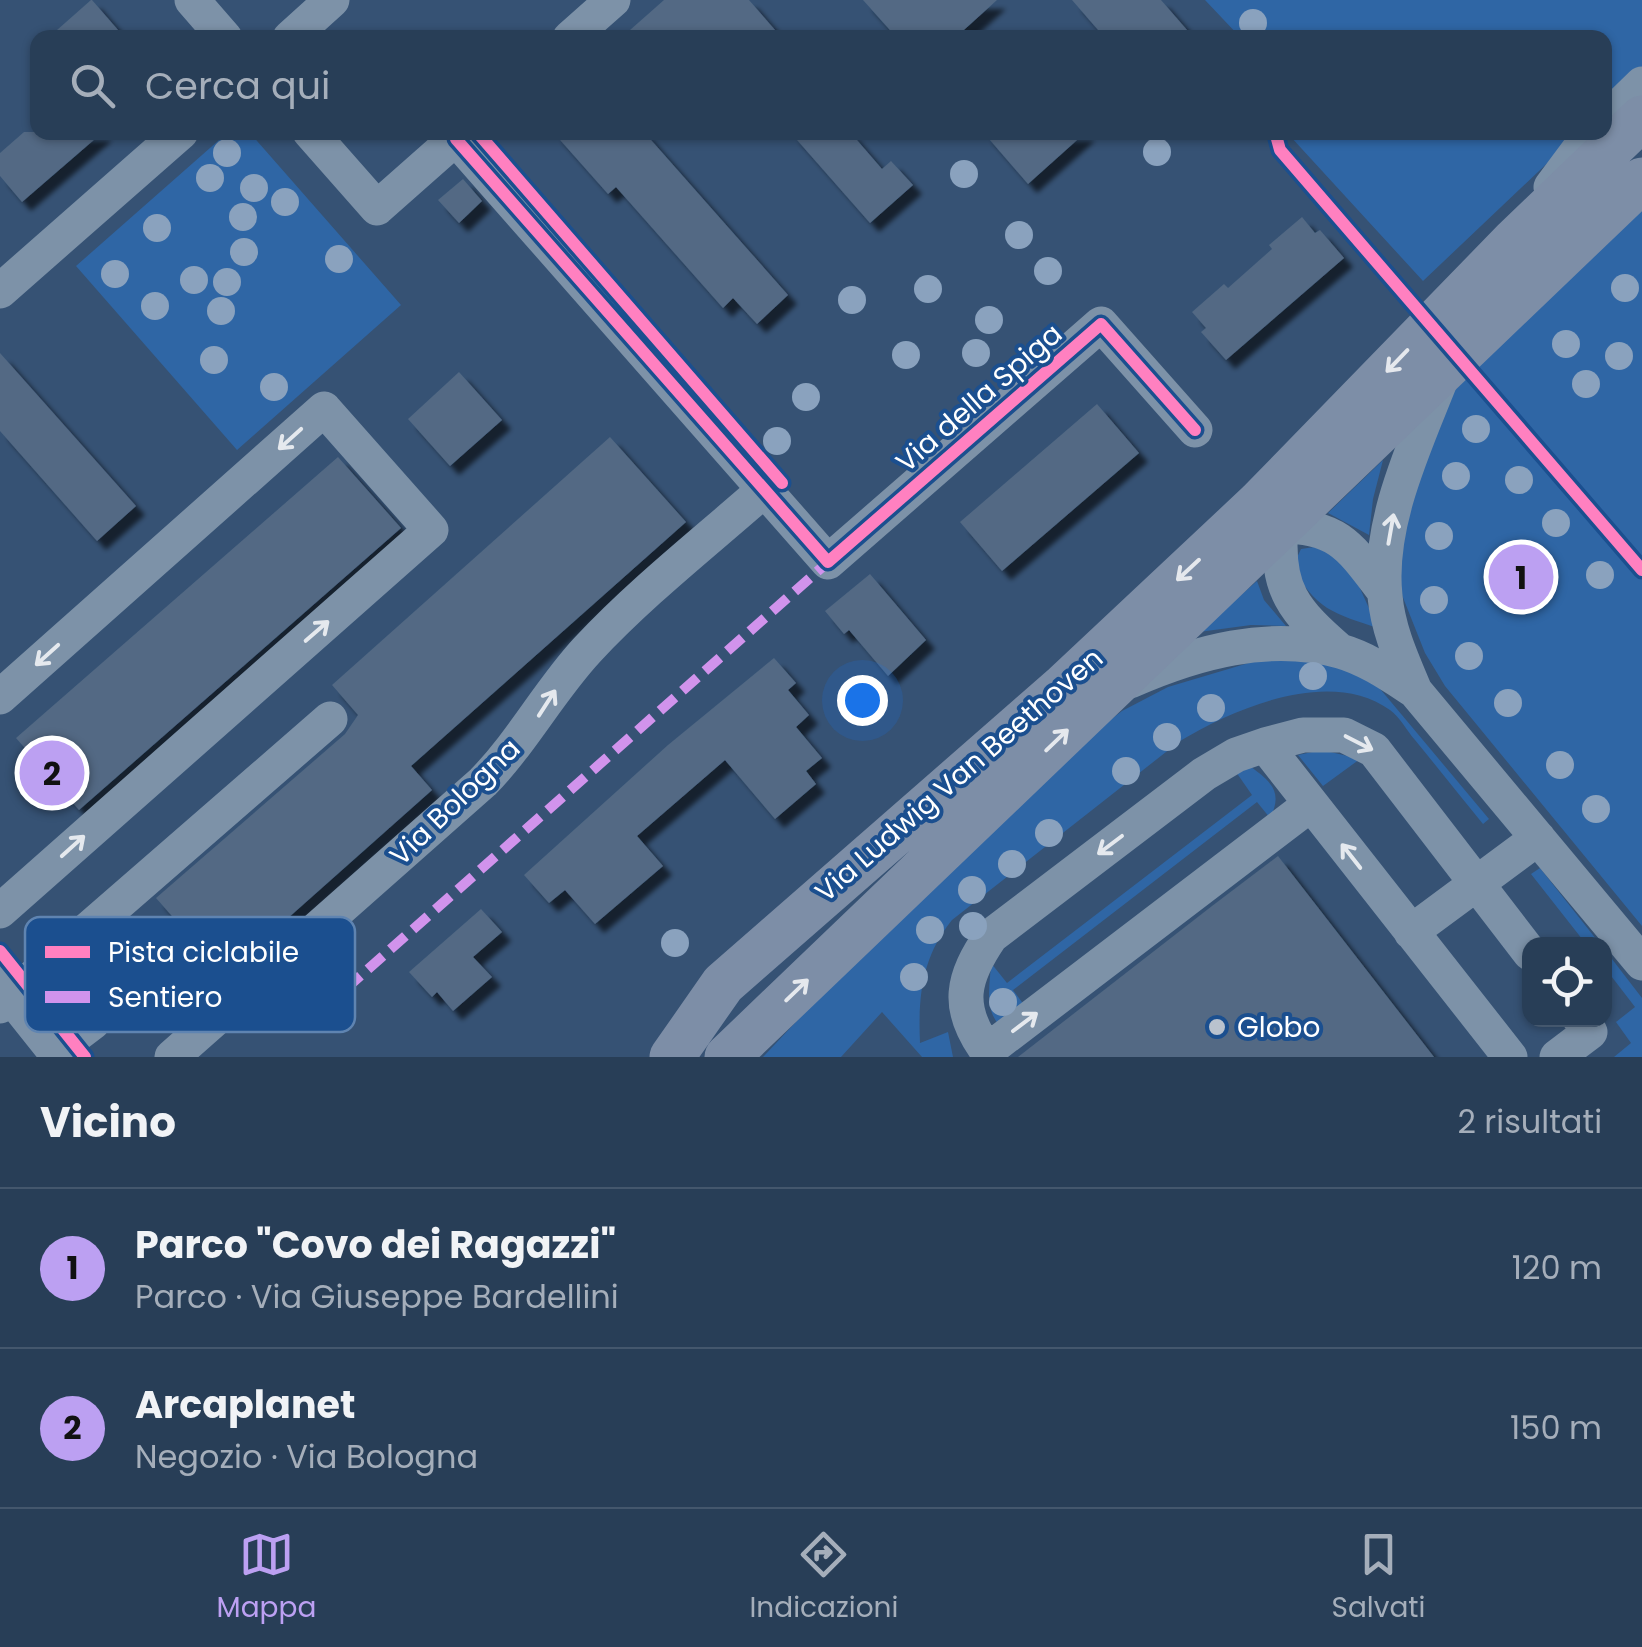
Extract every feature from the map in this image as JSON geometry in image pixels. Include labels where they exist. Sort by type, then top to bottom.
[{"type":"main road","name":"Via Ludwig Van Beethoven","points":[[727,1057],[1110,689],[1514,241],[1642,118]]},
{"type":"main road","name":"Via Ludwig Van Beethoven","points":[[672,1057],[723,984],[1064,686],[1445,368],[1642,180]]},
{"type":"street","points":[[192,0],[218,30]]},
{"type":"street","points":[[299,30],[332,0]]},
{"type":"street","points":[[579,30],[613,0]]},
{"type":"street","points":[[1612,113],[1642,84]]},
{"type":"street","points":[[0,291],[173,140]]},
{"type":"street","points":[[317,140],[378,208],[455,140]]},
{"type":"street","points":[[463,140],[764,490]]},
{"type":"street","points":[[1514,241],[1584,140]]},
{"type":"street","name":"Via della Spiga","points":[[764,490],[828,562],[1101,324],[1194,430]]},
{"type":"street","points":[[1445,368],[1400,483],[1390,532],[1384,592],[1397,650],[1415,691],[1642,963]]},
{"type":"street","points":[[0,697],[324,409],[432,530],[0,911]]},
{"type":"street","name":"Via Bologna","points":[[330,917],[483,782],[528,732],[571,668],[609,627],[764,490]]},
{"type":"street","points":[[1341,652],[1304,620],[1289,598],[1280,573],[1270,514],[1333,534],[1354,552],[1384,592]]},
{"type":"street","points":[[1110,689],[1172,662],[1212,651],[1258,644],[1294,644],[1341,652],[1378,667],[1415,691]]},
{"type":"street","points":[[103,917],[330,719]]},
{"type":"street","points":[[1311,804],[985,1054],[974,1034],[964,989],[972,963],[990,936],[1204,774],[1236,756],[1303,735],[1344,735],[1374,750],[1522,943]]},
{"type":"street","points":[[1265,746],[1510,1057]]},
{"type":"street","points":[[1411,932],[1538,838]]},
{"type":"street","points":[[25,978],[4,995],[25,1018]]},
{"type":"street","points":[[1557,1057],[1590,1032],[1586,1027]]},
{"type":"street","points":[[37,1032],[57,1054],[82,1032]]},
{"type":"street","name":"Via Bologna","points":[[172,1057],[200,1032]]},
{"type":"shaded area","points":[[1205,0],[1642,0],[1642,72],[1612,101],[1612,30],[1233,30]]},
{"type":"shaded area","points":[[219,140],[256,140],[401,305],[237,450],[76,266]]},
{"type":"shaded area","points":[[1294,140],[1572,140],[1423,281]]},
{"type":"shaded area","points":[[1642,204],[1642,926],[1445,686],[1425,653],[1400,590],[1400,565],[1413,489],[1454,391]]},
{"type":"shaded area","points":[[1383,460],[1369,535],[1328,513]]},
{"type":"shaded area","points":[[1314,547],[1340,557],[1358,584],[1378,628],[1338,614],[1309,592],[1293,566],[1301,549]]},
{"type":"shaded area","points":[[1257,581],[1264,600],[1286,626],[1251,625],[1199,632]]},
{"type":"shaded area","points":[[1262,659],[1309,660],[1345,669],[1376,684],[1489,819],[1483,824],[1394,713],[1366,698],[1340,692],[1312,692],[1255,705],[1180,741],[952,920],[934,948],[924,978],[920,1043],[948,1032],[953,1057],[922,1057],[882,1012],[841,1057],[763,1057],[838,977],[1071,750],[1122,711],[1168,687]]},
{"type":"shaded area","points":[[1322,750],[1360,759],[1323,786],[1298,755]]},
{"type":"shaded area","points":[[1251,767],[1273,789],[1275,802],[1270,818],[1257,802],[1013,990],[1027,1009],[1000,1026],[990,1004],[991,963],[1007,983],[1252,795],[1236,772]]},
{"type":"shaded area","points":[[1540,868],[1594,937],[1580,937],[1531,874]]},
{"type":"shaded area","points":[[1612,959],[1642,998],[1642,1057],[1614,1057],[1631,1043],[1616,1022],[1635,1007],[1612,977]]},
{"type":"building","points":[[91,0],[118,30],[57,30]]},
{"type":"building","points":[[664,0],[749,0],[775,30],[630,30]]},
{"type":"building","points":[[863,0],[997,0],[964,30],[890,30]]},
{"type":"building","points":[[1072,0],[1161,0],[1187,30],[1098,30]]},
{"type":"building","points":[[24,132],[30,132],[30,140],[94,140],[22,202],[0,176],[0,153]]},
{"type":"building","points":[[560,140],[651,140],[788,295],[757,324],[733,298],[723,308],[616,187],[608,194]]},
{"type":"building","points":[[797,140],[857,140],[882,169],[891,161],[913,185],[870,223]]},
{"type":"building","points":[[990,140],[1077,140],[1028,184]]},
{"type":"building","points":[[463,179],[482,201],[459,223],[438,200]]},
{"type":"building","points":[[1302,217],[1315,233],[1320,230],[1344,258],[1226,360],[1201,332],[1206,328],[1192,312],[1224,284],[1228,288]]},
{"type":"building","points":[[0,353],[136,506],[97,541],[0,431]]},
{"type":"building","points":[[459,372],[502,420],[450,466],[408,419]]},
{"type":"building","points":[[1097,404],[1139,453],[1002,571],[960,522]]},
{"type":"building","points":[[610,437],[686,522],[411,766],[432,790],[289,917],[173,917],[156,898],[345,734],[358,715],[332,685]]},
{"type":"building","points":[[338,457],[401,528],[79,810],[16,738]]},
{"type":"building","points":[[870,574],[926,640],[888,676],[849,630],[844,634],[825,611]]},
{"type":"building","points":[[774,658],[796,683],[788,690],[809,715],[796,727],[822,758],[806,771],[816,784],[775,819],[725,760],[637,836],[663,866],[595,924],[565,890],[549,903],[524,875],[668,745]]},
{"type":"building","points":[[1278,856],[1434,1057],[1018,1057],[1212,906]]},
{"type":"building","points":[[481,909],[502,932],[473,957],[492,977],[453,1011],[437,992],[432,997],[409,972]]},
{"type":"marked path","points":[[355,981],[828,562]]},
{"type":"cycle path","points":[[457,140],[828,562],[1101,324],[1195,430]]},
{"type":"cycle path","points":[[484,140],[782,483]]},
{"type":"cycle path","points":[[1277,140],[1280,150],[1642,570]]},
{"type":"cycle path","points":[[0,951],[25,982]]},
{"type":"cycle path","points":[[65,1032],[85,1057]]},
{"type":"place","name":"Parco \"Covo dei Ragazzi\"","points":[[1521,577]]},
{"type":"place","name":"Arcaplanet","points":[[52,773]]},
{"type":"place","name":"Globo","points":[[1217,1027]]}]
